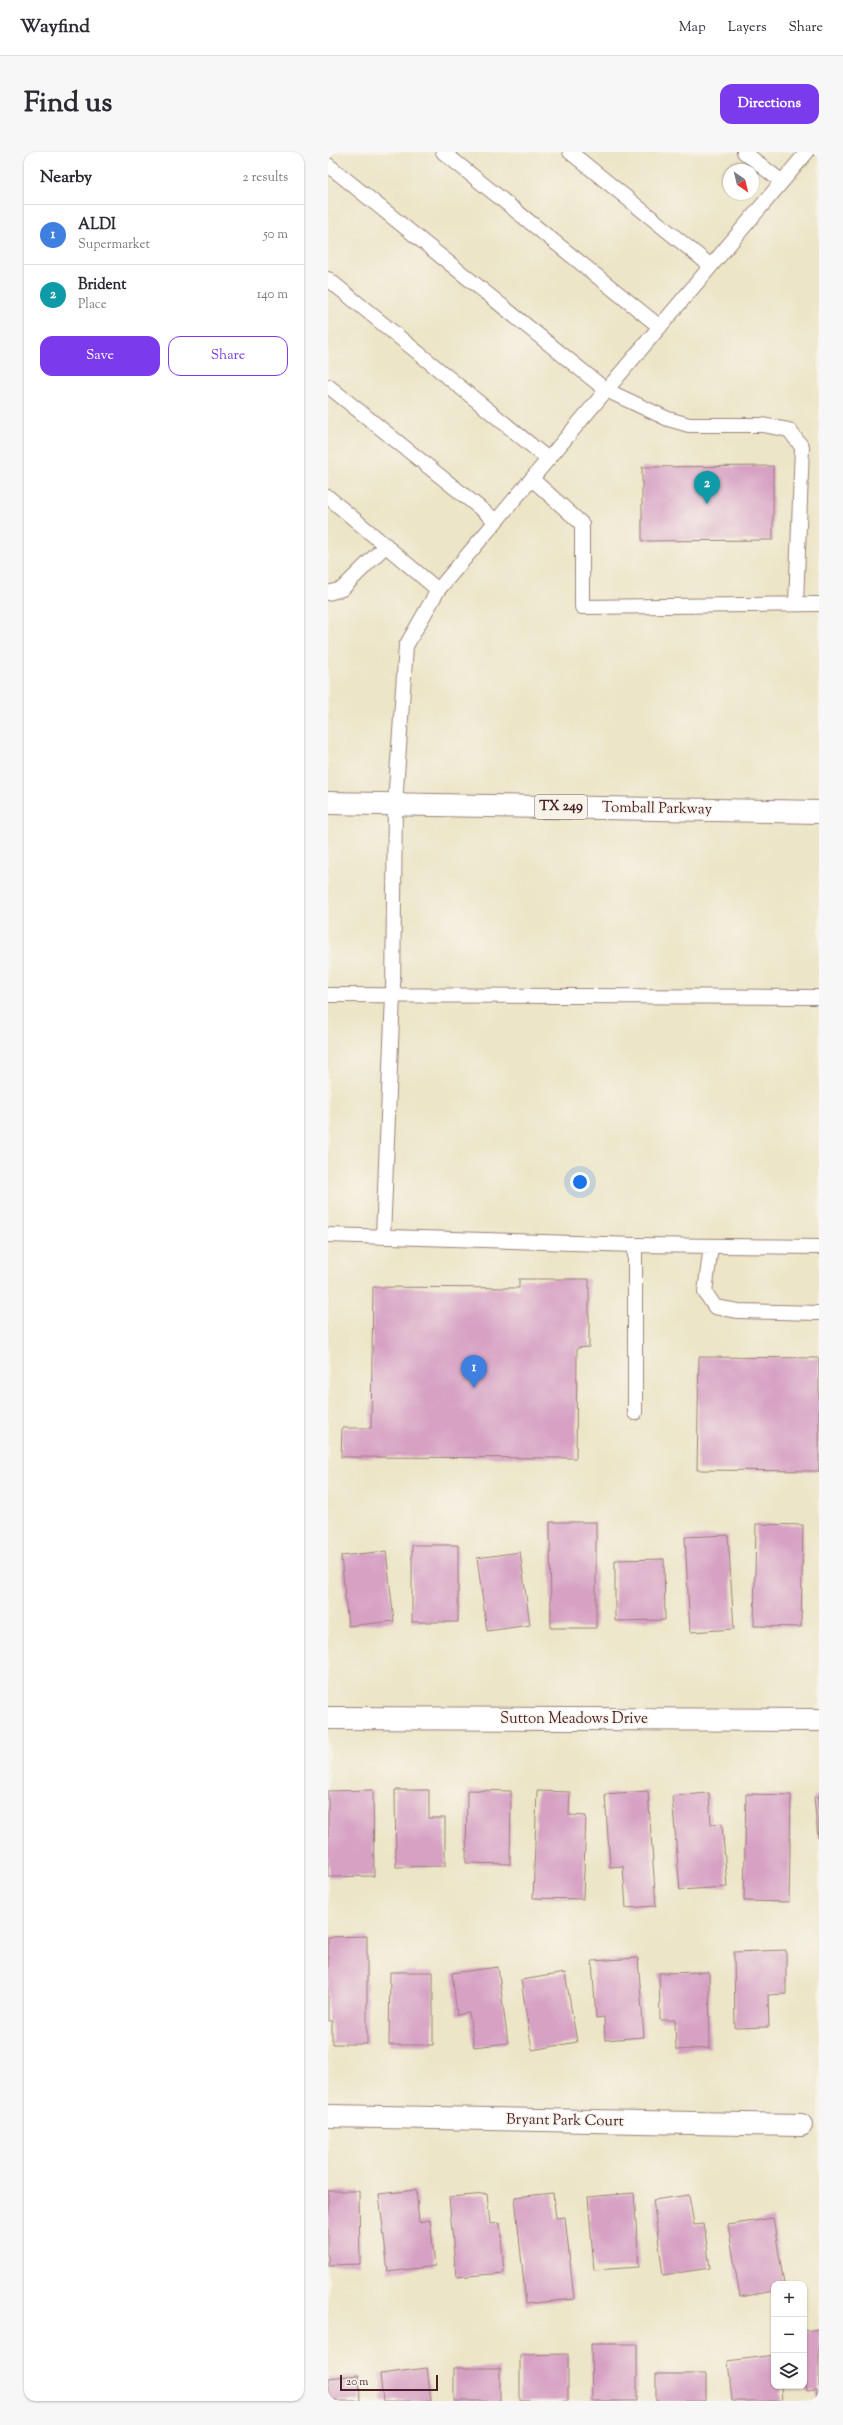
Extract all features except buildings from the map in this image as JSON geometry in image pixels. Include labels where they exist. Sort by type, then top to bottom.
[{"type":"street","name":"Tomball Parkway","points":[[328,803],[819,812]]},
{"type":"street","name":"Sutton Meadows Drive","points":[[328,1718],[819,1720]]},
{"type":"street","name":"Bryant Park Court","points":[[328,2116],[801,2125]]},
{"type":"lane","points":[[443,152],[660,327]]},
{"type":"lane","points":[[570,152],[711,266]]},
{"type":"lane","points":[[744,152],[782,182]]},
{"type":"lane","points":[[383,1236],[393,995],[395,804],[406,646],[438,590],[807,152]]},
{"type":"lane","points":[[328,165],[606,390],[668,419],[689,424],[763,425],[789,430],[802,447],[796,604]]},
{"type":"lane","points":[[328,279],[548,459]]},
{"type":"lane","points":[[328,386],[496,521]]},
{"type":"lane","points":[[532,479],[582,524],[582,607],[819,604]]},
{"type":"lane","points":[[328,497],[438,590]]},
{"type":"lane","points":[[328,593],[342,589],[386,545]]},
{"type":"lane","points":[[328,995],[819,997]]},
{"type":"lane","points":[[328,1235],[635,1246],[819,1247]]},
{"type":"lane","points":[[635,1246],[636,1413]]},
{"type":"lane","points":[[710,1246],[705,1292],[715,1306],[738,1311],[819,1313]]},
{"type":"place","name":"Brident","points":[[707,504]]},
{"type":"place","name":"ALDI","points":[[474,1388]]}]
